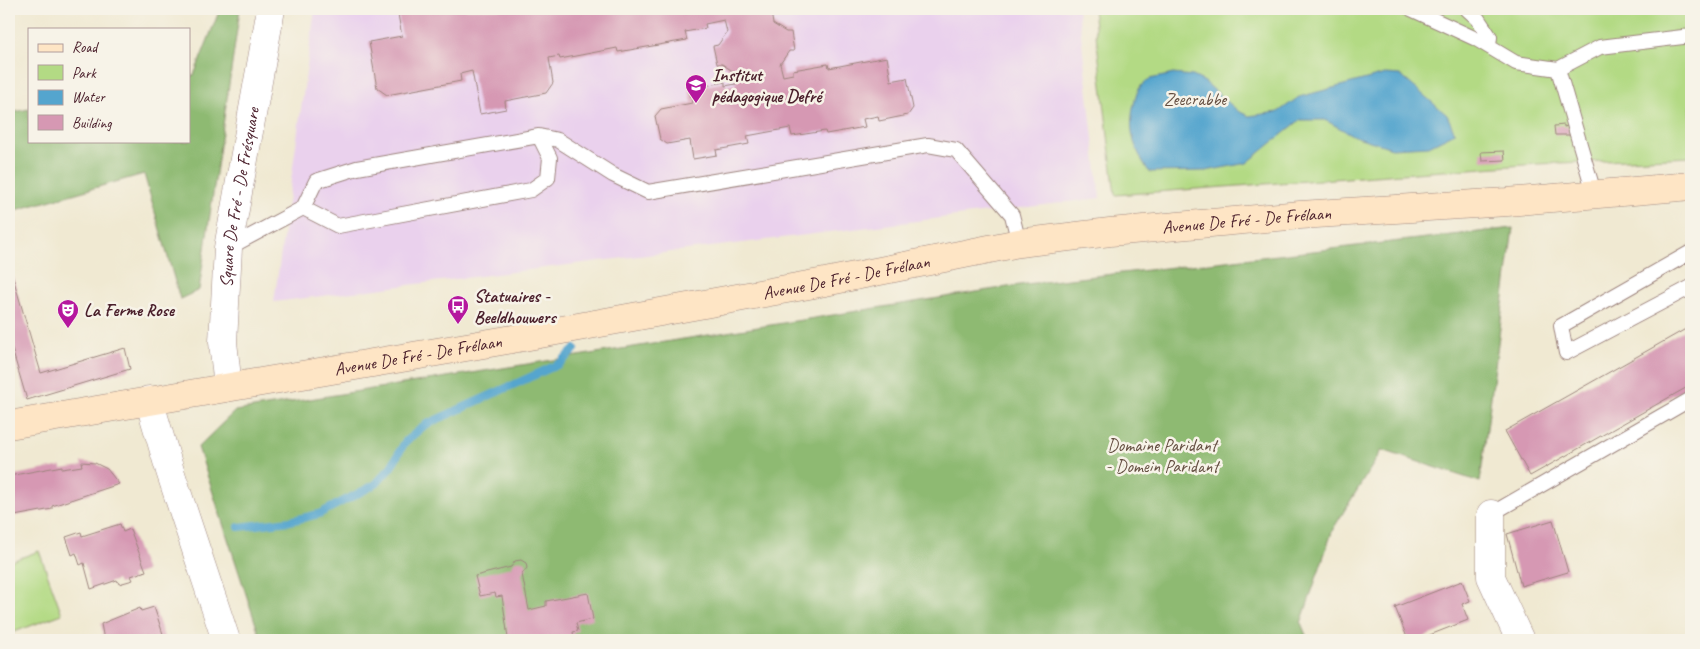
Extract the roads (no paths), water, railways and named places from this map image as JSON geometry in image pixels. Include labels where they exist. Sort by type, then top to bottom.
[{"type":"main road","name":"Avenue De Fré - De Frélaan","points":[[9,425],[507,340],[816,284],[1019,243],[1110,232],[1290,216],[1595,196],[1691,186]]},
{"type":"street","name":"Square De Fré - De Frésquare","points":[[228,387],[222,342],[228,248],[271,9]]},
{"type":"street","points":[[150,400],[165,455],[226,640]]},
{"type":"street","points":[[1491,514],[1491,577],[1520,640]]},
{"type":"lane","points":[[1411,9],[1489,46],[1516,63],[1558,69],[1600,47],[1691,36]]},
{"type":"lane","points":[[1467,9],[1478,19],[1490,37],[1489,46]]},
{"type":"lane","points":[[1558,69],[1595,196]]},
{"type":"lane","points":[[303,208],[338,226],[531,190],[548,178],[550,158],[539,136]]},
{"type":"lane","points":[[228,248],[303,208],[316,180],[357,168],[539,136],[558,140],[613,175],[648,192],[928,145],[956,150],[1012,215],[1019,243]]},
{"type":"lane","points":[[1691,252],[1561,326],[1566,353],[1691,287]]},
{"type":"lane","points":[[1491,514],[1691,399]]},
{"type":"water","points":[[1173,74],[1193,76],[1205,82],[1238,111],[1249,116],[1278,112],[1299,97],[1385,74],[1400,75],[1447,115],[1455,133],[1429,146],[1392,148],[1354,136],[1325,120],[1300,120],[1247,163],[1206,171],[1149,172],[1135,146],[1133,138],[1132,120],[1135,100],[1137,93],[1144,83],[1153,78]]},
{"type":"waterway","points":[[239,527],[290,521],[319,514],[376,484],[391,467],[405,442],[425,425],[559,364],[575,349]]},
{"type":"place","name":"Institut pédagogique Defré","points":[[696,104]]},
{"type":"place","name":"Statuaires - Beeldhouwers","points":[[458,325]]},
{"type":"place","name":"La Ferme Rose","points":[[68,329]]},
{"type":"park label","name":"Zeecrabbe","points":[[1195,99]]},
{"type":"park label","name":"Domaine Paridant - Domein Paridant","points":[[1162,455]]}]
